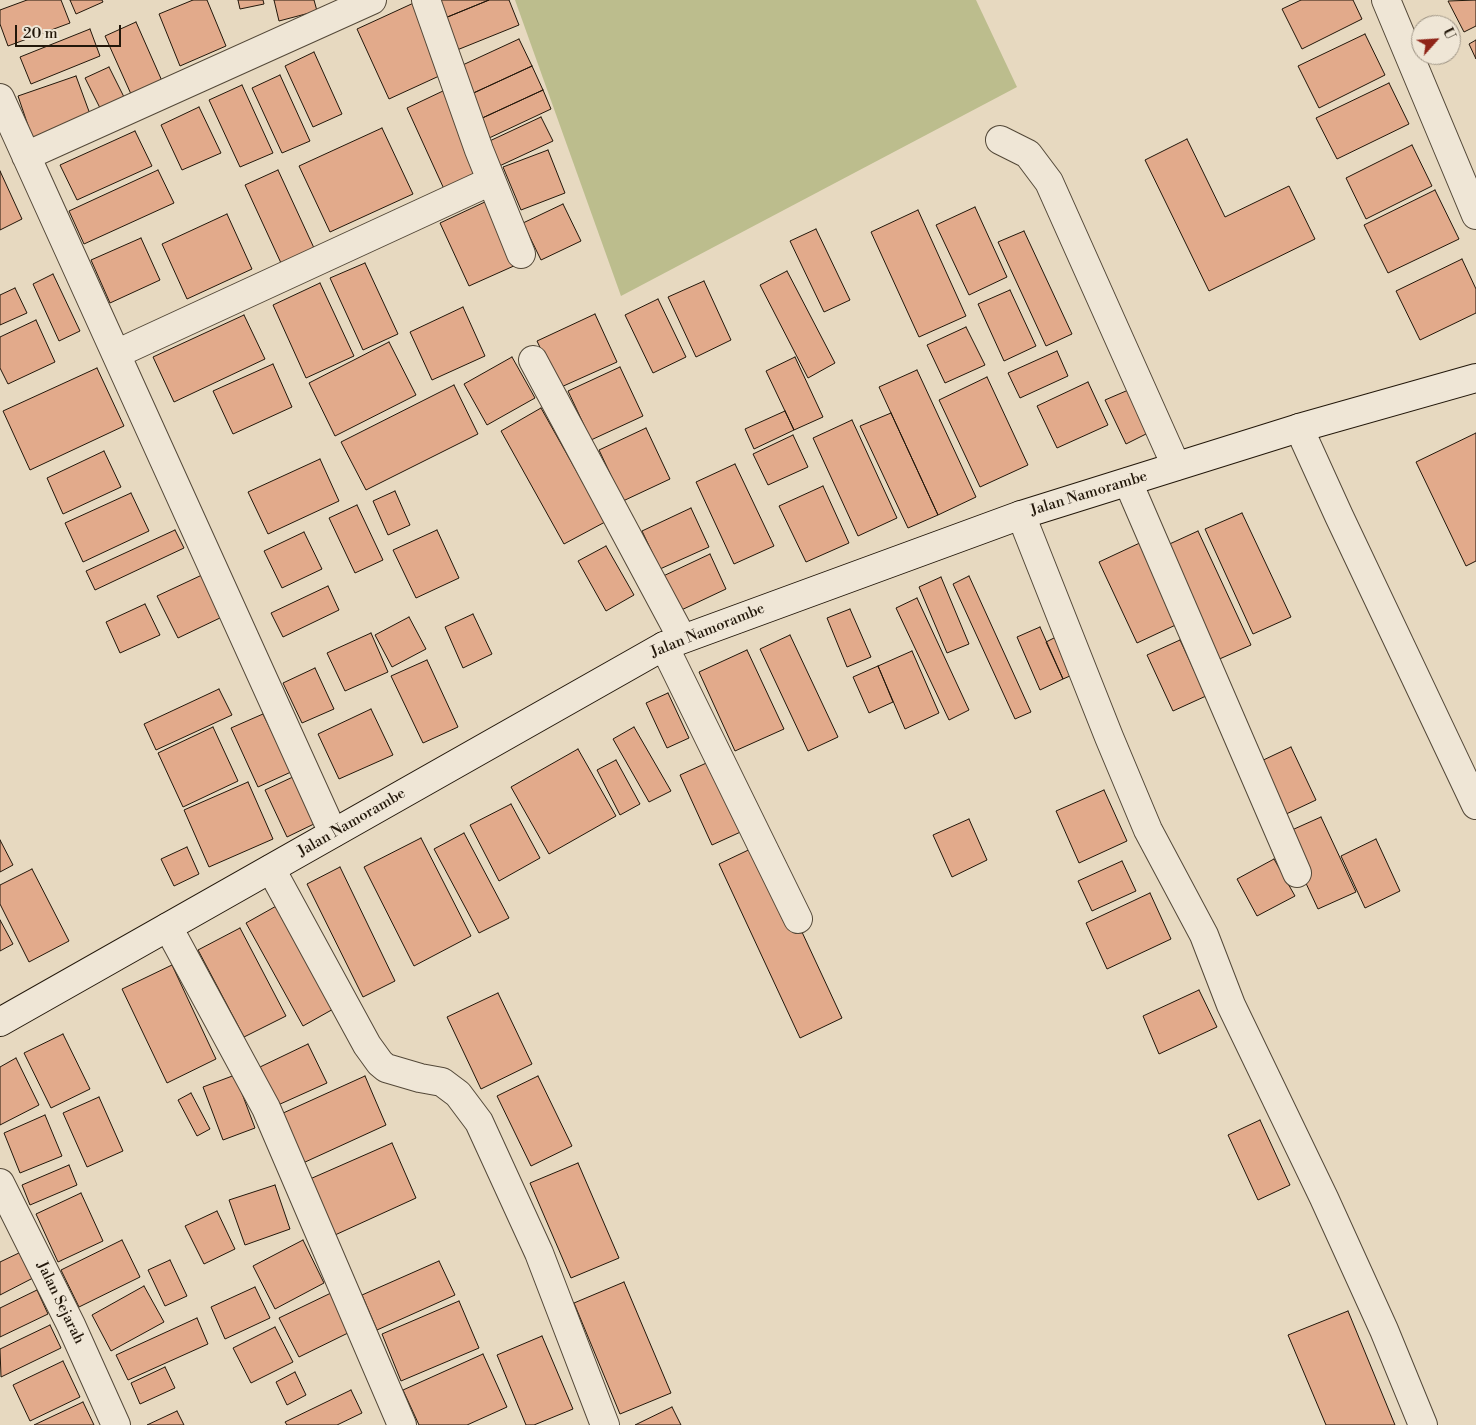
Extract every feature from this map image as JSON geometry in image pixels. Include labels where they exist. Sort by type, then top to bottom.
[{"type":"street","points":[[26,156],[372,0]]},
{"type":"street","points":[[426,0],[491,181],[521,254]]},
{"type":"street","points":[[1386,0],[1476,215]]},
{"type":"street","points":[[0,98],[333,833]]},
{"type":"street","points":[[1000,140],[1028,154],[1049,182],[1176,466]]},
{"type":"street","points":[[116,354],[491,181]]},
{"type":"street","points":[[533,360],[673,642],[798,919]]},
{"type":"street","name":"Jalan Namorambe","points":[[0,1022],[673,642],[1021,515],[1299,428],[1476,378]]},
{"type":"street","points":[[1299,428],[1338,516],[1476,805]]},
{"type":"street","points":[[1128,482],[1297,872]]},
{"type":"street","points":[[1021,515],[1108,737],[1148,830],[1204,935],[1231,1005],[1324,1198],[1384,1330],[1423,1425]]},
{"type":"street","points":[[271,869],[367,1046],[380,1063],[386,1068],[442,1082],[458,1094],[478,1122],[539,1253],[605,1425]]},
{"type":"street","points":[[168,927],[266,1108],[402,1425]]},
{"type":"street","name":"Jalan Sejarah","points":[[0,1183],[71,1325],[116,1425]]},
{"type":"green space","points":[[515,0],[976,0],[1017,87],[621,296]]},
{"type":"building","points":[[27,0],[61,0],[70,23],[8,46],[0,24],[0,10]]},
{"type":"building","points":[[70,0],[102,0],[103,2],[76,14]]},
{"type":"building","points":[[193,0],[207,0],[226,46],[180,66],[159,14]]},
{"type":"building","points":[[238,0],[263,0],[264,4],[240,9]]},
{"type":"building","points":[[274,0],[314,0],[317,11],[279,21]]},
{"type":"building","points":[[438,0],[489,0],[445,18]]},
{"type":"building","points":[[489,0],[509,0],[519,25],[457,50],[445,18]]},
{"type":"building","points":[[1301,0],[1353,0],[1362,19],[1302,49],[1282,9]]},
{"type":"building","points":[[1476,0],[1476,26],[1464,32],[1461,26],[1461,15],[1455,15],[1448,1]]},
{"type":"building","points":[[418,1],[450,71],[389,99],[357,29]]},
{"type":"building","points":[[136,22],[166,90],[135,103],[105,36]]},
{"type":"building","points":[[90,29],[100,56],[31,84],[20,57]]},
{"type":"building","points":[[1365,34],[1385,75],[1319,108],[1298,66]]},
{"type":"building","points":[[519,39],[532,66],[467,96],[454,69]]},
{"type":"building","points":[[1476,40],[1476,59],[1469,44]]},
{"type":"building","points":[[314,52],[342,114],[313,127],[285,66]]},
{"type":"building","points":[[532,66],[543,90],[478,120],[467,96]]},
{"type":"building","points":[[109,67],[127,103],[103,114],[85,78]]},
{"type":"building","points":[[280,75],[310,141],[282,153],[252,88]]},
{"type":"building","points":[[76,76],[94,125],[35,146],[18,96]]},
{"type":"building","points":[[1389,83],[1409,124],[1337,159],[1316,118]]},
{"type":"building","points":[[242,85],[273,153],[240,167],[209,100]]},
{"type":"building","points":[[543,90],[551,109],[487,139],[478,120]]},
{"type":"building","points":[[443,91],[481,173],[444,189],[407,108]]},
{"type":"building","points":[[199,107],[221,153],[182,170],[161,125]]},
{"type":"building","points":[[541,117],[553,141],[493,169],[481,145]]},
{"type":"building","points":[[382,128],[413,194],[330,232],[299,166]]},
{"type":"building","points":[[135,131],[152,166],[77,200],[60,165]]},
{"type":"building","points":[[1187,139],[1225,217],[1289,186],[1315,239],[1209,291],[1145,160]]},
{"type":"building","points":[[1412,145],[1432,186],[1366,219],[1346,178]]},
{"type":"building","points":[[548,150],[565,193],[521,210],[503,167]]},
{"type":"building","points":[[158,170],[174,203],[84,244],[69,211]]},
{"type":"building","points":[[278,170],[314,248],[281,263],[245,185]]},
{"type":"building","points":[[0,171],[22,219],[0,230]]},
{"type":"building","points":[[1435,190],[1459,239],[1388,273],[1364,225]]},
{"type":"building","points":[[487,201],[516,265],[469,286],[440,223]]},
{"type":"building","points":[[563,204],[581,241],[541,260],[523,223]]},
{"type":"building","points":[[975,207],[1007,277],[969,295],[936,225]]},
{"type":"building","points":[[918,210],[966,316],[919,337],[871,232]]},
{"type":"building","points":[[227,214],[252,269],[187,299],[162,244]]},
{"type":"building","points":[[816,229],[850,300],[824,312],[790,241]]},
{"type":"building","points":[[1024,231],[1072,334],[1046,346],[998,242]]},
{"type":"building","points":[[141,238],[160,280],[110,303],[91,260]]},
{"type":"building","points":[[1462,259],[1476,289],[1476,313],[1420,340],[1396,291]]},
{"type":"building","points":[[365,263],[398,334],[363,350],[330,278]]},
{"type":"building","points":[[787,271],[835,363],[808,378],[760,285]]},
{"type":"building","points":[[53,274],[80,331],[59,341],[33,284]]},
{"type":"building","points":[[704,281],[731,340],[696,357],[668,297]]},
{"type":"building","points":[[320,283],[354,356],[306,378],[273,305]]},
{"type":"building","points":[[15,288],[27,313],[0,325],[0,295]]},
{"type":"building","points":[[1010,290],[1036,346],[1004,361],[978,304]]},
{"type":"building","points":[[658,299],[686,357],[653,373],[625,315]]},
{"type":"building","points":[[463,307],[485,356],[432,380],[410,332]]},
{"type":"building","points":[[595,314],[617,362],[559,388],[537,341]]},
{"type":"building","points":[[244,315],[265,359],[174,402],[153,357]]},
{"type":"building","points":[[36,320],[55,362],[8,384],[0,368],[0,337]]},
{"type":"building","points":[[966,327],[985,365],[945,383],[927,345]]},
{"type":"building","points":[[389,342],[416,395],[335,436],[309,383]]},
{"type":"building","points":[[1057,351],[1068,376],[1020,398],[1008,373]]},
{"type":"building","points":[[512,357],[535,398],[487,425],[464,384]]},
{"type":"building","points":[[795,357],[823,417],[794,430],[766,371]]},
{"type":"building","points":[[273,364],[292,407],[233,434],[213,391]]},
{"type":"building","points":[[620,367],[643,416],[591,440],[568,391]]},
{"type":"building","points":[[97,368],[124,426],[30,470],[3,411]]},
{"type":"building","points":[[917,370],[976,497],[938,515],[879,387]]},
{"type":"building","points":[[987,377],[1028,465],[980,487],[939,400]]},
{"type":"building","points":[[1088,382],[1108,425],[1057,448],[1037,406]]},
{"type":"building","points":[[454,385],[478,434],[366,490],[341,442]]},
{"type":"building","points":[[1133,388],[1152,431],[1126,444],[1105,400]]},
{"type":"building","points":[[541,408],[605,522],[564,544],[501,431]]},
{"type":"building","points":[[785,411],[794,430],[754,449],[745,429]]},
{"type":"building","points":[[891,413],[938,515],[908,528],[860,426]]},
{"type":"building","points":[[852,420],[897,518],[858,536],[813,438]]},
{"type":"building","points":[[646,428],[670,479],[623,501],[599,450]]},
{"type":"building","points":[[1476,433],[1476,561],[1466,566],[1416,462]]},
{"type":"building","points":[[793,435],[808,467],[768,485],[753,454]]},
{"type":"building","points":[[104,451],[121,487],[63,514],[47,478]]},
{"type":"building","points":[[320,459],[339,501],[268,534],[248,492]]},
{"type":"building","points":[[735,464],[774,546],[734,564],[696,482]]},
{"type":"building","points":[[823,486],[849,543],[806,562],[779,506]]},
{"type":"building","points":[[395,491],[410,525],[388,535],[373,501]]},
{"type":"building","points":[[131,493],[149,531],[83,562],[65,523]]},
{"type":"building","points":[[357,505],[383,560],[355,573],[329,518]]},
{"type":"building","points":[[691,508],[709,547],[660,569],[642,531]]},
{"type":"building","points":[[1242,513],[1291,617],[1253,634],[1205,529]]},
{"type":"building","points":[[175,530],[184,548],[95,590],[86,571]]},
{"type":"building","points":[[437,530],[459,578],[416,598],[393,550]]},
{"type":"building","points":[[1198,531],[1251,645],[1215,661],[1163,547]]},
{"type":"building","points":[[304,532],[322,569],[282,588],[264,551]]},
{"type":"building","points":[[1144,541],[1182,622],[1137,643],[1099,562]]},
{"type":"building","points":[[606,546],[634,595],[606,611],[578,561]]},
{"type":"building","points":[[710,554],[726,589],[675,613],[659,578]]},
{"type":"building","points":[[202,575],[222,617],[178,638],[157,596]]},
{"type":"building","points":[[969,576],[1031,712],[1015,719],[953,584]]},
{"type":"building","points":[[941,577],[969,644],[947,653],[919,587]]},
{"type":"building","points":[[328,586],[339,610],[283,637],[271,613]]},
{"type":"building","points":[[917,598],[969,710],[949,720],[896,608]]},
{"type":"building","points":[[145,604],[160,635],[120,653],[106,622]]},
{"type":"building","points":[[850,609],[871,657],[847,667],[827,618]]},
{"type":"building","points":[[473,614],[492,654],[463,668],[445,627]]},
{"type":"building","points":[[409,617],[426,649],[392,667],[375,635]]},
{"type":"building","points":[[1040,627],[1063,679],[1040,690],[1017,637]]},
{"type":"building","points":[[371,633],[388,672],[345,691],[327,653]]},
{"type":"building","points":[[1062,634],[1079,672],[1063,679],[1046,642]]},
{"type":"building","points":[[790,635],[838,737],[808,751],[760,649]]},
{"type":"building","points":[[1180,640],[1206,696],[1173,711],[1147,655]]},
{"type":"building","points":[[747,650],[784,729],[735,751],[699,672]]},
{"type":"building","points":[[912,651],[939,713],[905,729],[878,666]]},
{"type":"building","points":[[427,660],[458,727],[423,743],[391,676]]},
{"type":"building","points":[[878,666],[893,702],[869,713],[853,677]]},
{"type":"building","points":[[315,668],[334,709],[302,723],[283,683]]},
{"type":"building","points":[[219,689],[232,715],[156,750],[144,724]]},
{"type":"building","points":[[668,693],[689,738],[667,748],[646,703]]},
{"type":"building","points":[[371,709],[393,755],[339,779],[318,734]]},
{"type":"building","points":[[263,714],[291,772],[258,787],[231,728]]},
{"type":"building","points":[[213,727],[238,781],[183,807],[158,753]]},
{"type":"building","points":[[634,727],[671,791],[649,802],[613,739]]},
{"type":"building","points":[[1291,747],[1316,800],[1282,816],[1257,763]]},
{"type":"building","points":[[578,749],[616,816],[549,854],[511,787]]},
{"type":"building","points":[[616,760],[640,804],[620,815],[597,770]]},
{"type":"building","points":[[713,760],[745,830],[712,845],[680,775]]},
{"type":"building","points":[[295,776],[316,823],[287,837],[265,790]]},
{"type":"building","points":[[248,782],[273,839],[209,867],[184,810]]},
{"type":"building","points":[[1104,790],[1127,841],[1079,863],[1056,811]]},
{"type":"building","points":[[511,804],[540,858],[499,881],[470,825]]},
{"type":"building","points":[[1321,817],[1356,892],[1318,909],[1283,834]]},
{"type":"building","points":[[969,819],[987,860],[952,877],[933,835]]},
{"type":"building","points":[[464,833],[509,918],[479,933],[434,849]]},
{"type":"building","points":[[421,838],[471,936],[414,966],[364,867]]},
{"type":"building","points":[[1376,839],[1400,891],[1365,908],[1341,856]]},
{"type":"building","points":[[0,840],[13,865],[0,872]]},
{"type":"building","points":[[761,844],[842,1018],[800,1038],[719,864]]},
{"type":"building","points":[[187,847],[199,874],[174,886],[161,859]]},
{"type":"building","points":[[1274,859],[1295,896],[1257,916],[1237,879]]},
{"type":"building","points":[[1122,861],[1136,891],[1092,911],[1078,881]]},
{"type":"building","points":[[340,867],[395,981],[363,997],[307,884]]},
{"type":"building","points":[[32,869],[69,941],[29,962],[0,904],[0,885]]},
{"type":"building","points":[[1150,893],[1171,939],[1107,969],[1086,923]]},
{"type":"building","points":[[287,900],[344,1003],[303,1026],[246,923]]},
{"type":"building","points":[[0,920],[13,944],[0,951]]},
{"type":"building","points":[[240,928],[286,1016],[244,1037],[198,950]]},
{"type":"building","points":[[172,965],[216,1059],[167,1083],[122,989]]},
{"type":"building","points":[[1199,990],[1217,1027],[1159,1054],[1143,1016]]},
{"type":"building","points":[[498,993],[532,1064],[481,1089],[447,1017]]},
{"type":"building","points":[[63,1034],[90,1089],[51,1108],[24,1053]]},
{"type":"building","points":[[308,1044],[327,1083],[278,1105],[260,1067]]},
{"type":"building","points":[[16,1058],[39,1105],[0,1125],[0,1067]]},
{"type":"building","points":[[235,1075],[255,1128],[223,1140],[203,1087]]},
{"type":"building","points":[[365,1076],[386,1125],[303,1163],[281,1114]]},
{"type":"building","points":[[538,1076],[572,1146],[531,1166],[497,1096]]},
{"type":"building","points":[[191,1093],[210,1129],[197,1136],[178,1100]]},
{"type":"building","points":[[99,1097],[123,1151],[87,1167],[63,1113]]},
{"type":"building","points":[[45,1115],[62,1156],[20,1173],[4,1133]]},
{"type":"building","points":[[1260,1120],[1290,1185],[1258,1200],[1228,1135]]},
{"type":"building","points":[[392,1143],[416,1198],[335,1235],[310,1179]]},
{"type":"building","points":[[578,1163],[619,1258],[571,1278],[530,1183]]},
{"type":"building","points":[[69,1165],[77,1185],[30,1205],[22,1185]]},
{"type":"building","points":[[275,1185],[290,1229],[245,1245],[229,1200]]},
{"type":"building","points":[[81,1193],[103,1241],[58,1262],[36,1214]]},
{"type":"building","points":[[217,1211],[235,1249],[204,1264],[185,1226]]},
{"type":"building","points":[[122,1240],[140,1277],[79,1307],[61,1270]]},
{"type":"building","points":[[303,1240],[324,1283],[275,1309],[253,1266]]},
{"type":"building","points":[[21,1252],[33,1278],[0,1295],[0,1262]]},
{"type":"building","points":[[170,1260],[187,1296],[165,1306],[148,1270]]},
{"type":"building","points":[[439,1261],[455,1295],[377,1330],[362,1295]]},
{"type":"building","points":[[624,1282],[671,1393],[620,1414],[574,1303]]},
{"type":"building","points":[[144,1286],[164,1322],[111,1351],[92,1315]]},
{"type":"building","points":[[255,1287],[270,1318],[225,1339],[211,1307]]},
{"type":"building","points":[[37,1290],[48,1314],[0,1337],[0,1308]]},
{"type":"building","points":[[331,1293],[350,1332],[299,1357],[279,1318]]},
{"type":"building","points":[[459,1301],[479,1348],[401,1381],[382,1334]]},
{"type":"building","points":[[1348,1311],[1395,1425],[1326,1425],[1288,1335]]},
{"type":"building","points":[[197,1318],[208,1344],[128,1380],[116,1355]]},
{"type":"building","points":[[50,1325],[61,1348],[1,1377],[0,1349]]},
{"type":"building","points":[[275,1327],[293,1362],[251,1383],[233,1348]]},
{"type":"building","points":[[542,1336],[573,1409],[534,1425],[526,1425],[497,1355]]},
{"type":"building","points":[[483,1354],[507,1407],[467,1425],[419,1425],[403,1390]]},
{"type":"building","points":[[63,1361],[80,1397],[30,1421],[13,1385]]},
{"type":"building","points":[[165,1367],[175,1388],[140,1404],[131,1383]]},
{"type":"building","points":[[295,1372],[306,1395],[287,1405],[276,1382]]},
{"type":"building","points":[[351,1390],[362,1413],[337,1425],[287,1425],[285,1422]]},
{"type":"building","points":[[83,1402],[94,1425],[34,1425]]},
{"type":"building","points":[[672,1407],[681,1425],[635,1425]]},
{"type":"building","points":[[177,1411],[184,1425],[147,1425]]}]
